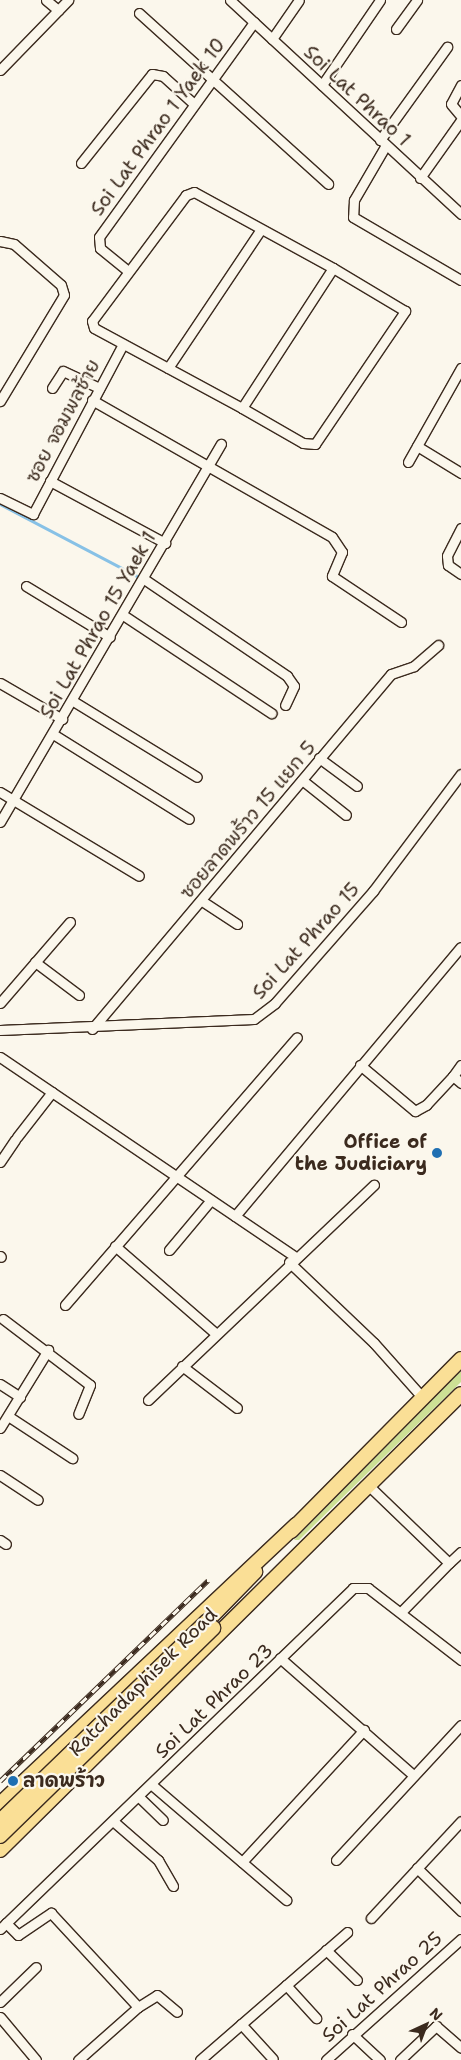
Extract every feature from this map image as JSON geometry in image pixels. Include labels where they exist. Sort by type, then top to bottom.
[{"type":"main road","name":"Ratchadaphisek Road","points":[[0,1804],[296,1525],[461,1359]]},
{"type":"main road","name":"Ratchadaphisek Road","points":[[4,1838],[69,1782],[461,1394]]},
{"type":"main road","name":"Ratchadaphisek Road","points":[[0,1850],[4,1838],[210,1625],[296,1525]]},
{"type":"main road","name":"Ratchadaphisek Road","points":[[0,1820],[210,1625],[311,1541]]},
{"type":"main road","points":[[44,1762],[40,1773],[50,1783],[69,1782]]},
{"type":"street","points":[[46,0],[58,10]]},
{"type":"street","points":[[0,70],[68,0]]},
{"type":"street","name":"Soi Lat Phrao 1","points":[[230,0],[461,214]]},
{"type":"street","points":[[272,39],[299,0]]},
{"type":"street","points":[[322,85],[380,0]]},
{"type":"street","points":[[396,29],[418,0]]},
{"type":"street","points":[[139,13],[328,184]]},
{"type":"street","name":"Soi Lat Phrao 1 Yaek 10","points":[[128,271],[100,248],[99,237],[254,22]]},
{"type":"street","points":[[447,47],[383,143],[354,200],[353,217],[461,280]]},
{"type":"street","points":[[81,163],[152,74],[163,76],[194,104]]},
{"type":"street","points":[[420,178],[461,118],[451,104],[461,85]]},
{"type":"street","points":[[190,193],[261,229],[333,268],[405,311],[315,444],[303,443],[123,344],[92,324],[128,271],[190,193]]},
{"type":"street","points":[[168,368],[261,229]]},
{"type":"street","points":[[0,241],[14,244],[61,284],[64,295],[0,401]]},
{"type":"street","points":[[242,408],[333,268]]},
{"type":"street","name":"ซอย จอมพลซ้าย","points":[[0,498],[33,514],[123,344]]},
{"type":"street","points":[[408,462],[457,382],[461,368]]},
{"type":"street","points":[[52,388],[63,371],[99,388]]},
{"type":"street","points":[[92,400],[209,465],[332,537],[342,552],[332,576],[401,622]]},
{"type":"street","name":"Soi Lat Phrao 15 Yaek 1","points":[[0,822],[124,615],[221,444]]},
{"type":"street","points":[[417,446],[461,473]]},
{"type":"street","points":[[50,481],[165,543]]},
{"type":"street","points":[[461,528],[447,556],[448,565],[461,574]]},
{"type":"street","points":[[144,579],[287,676],[294,686],[285,704]]},
{"type":"street","points":[[26,586],[110,637]]},
{"type":"street","points":[[124,615],[271,713]]},
{"type":"street","name":"ซอยลาดพร้าว 15 แยก 5","points":[[92,1029],[202,901],[319,758],[391,674],[414,666],[438,645]]},
{"type":"street","points":[[0,683],[62,720]]},
{"type":"street","points":[[73,701],[197,777]]},
{"type":"street","points":[[53,734],[189,819]]},
{"type":"street","points":[[319,758],[357,786]]},
{"type":"street","name":"Soi Lat Phrao 15","points":[[0,1030],[92,1029],[244,1021],[263,1013],[373,891],[461,774]]},
{"type":"street","points":[[302,780],[346,815]]},
{"type":"street","points":[[0,792],[139,876]]},
{"type":"street","points":[[202,901],[237,924]]},
{"type":"street","points":[[0,1003],[70,922]]},
{"type":"street","points":[[235,1216],[461,947]]},
{"type":"street","points":[[35,962],[79,995]]},
{"type":"street","points":[[65,1305],[297,1036]]},
{"type":"street","points":[[0,1057],[235,1216],[292,1260],[374,1343],[422,1397]]},
{"type":"street","points":[[360,1065],[415,1111],[426,1105],[461,1065]]},
{"type":"street","points":[[452,1076],[461,1083]]},
{"type":"street","points":[[0,1162],[52,1092]]},
{"type":"street","points":[[148,1400],[215,1333],[374,1185]]},
{"type":"street","points":[[169,1250],[211,1200]]},
{"type":"street","points":[[115,1246],[215,1333]]},
{"type":"street","points":[[3,1319],[48,1350],[91,1387],[78,1414]]},
{"type":"street","points":[[0,1428],[48,1350]]},
{"type":"street","points":[[182,1366],[237,1408]]},
{"type":"street","points":[[0,1384],[20,1397]]},
{"type":"street","points":[[8,1416],[72,1458]]},
{"type":"street","points":[[0,1475],[38,1500]]},
{"type":"street","points":[[368,1485],[449,1563]]},
{"type":"street","points":[[401,1612],[461,1552]]},
{"type":"street","name":"Soi Lat Phrao 23","points":[[3,1926],[152,1785],[280,1658],[360,1586],[401,1612],[461,1660]]},
{"type":"street","points":[[280,1658],[414,1774]]},
{"type":"street","points":[[336,1860],[461,1724]]},
{"type":"street","points":[[242,1862],[364,1730]]},
{"type":"street","points":[[152,1785],[286,1900]]},
{"type":"street","points":[[139,1797],[164,1820]]},
{"type":"street","points":[[113,1821],[158,1860],[172,1886]]},
{"type":"street","points":[[371,1918],[461,1821]]},
{"type":"street","points":[[417,1868],[461,1911]]},
{"type":"street","points":[[3,1926],[18,1935],[51,1913],[138,2007]]},
{"type":"street","points":[[200,2060],[347,1932]]},
{"type":"street","name":"Soi Lat Phrao 25","points":[[326,2060],[352,2034],[461,1939]]},
{"type":"street","points":[[326,1950],[357,1980]]},
{"type":"street","points":[[0,2002],[36,1968]]},
{"type":"street","points":[[286,1985],[316,2018]]},
{"type":"street","points":[[78,2060],[138,2007],[157,1995],[177,2012]]},
{"type":"street","points":[[0,2017],[36,2060]]},
{"type":"street","points":[[241,2024],[273,2059]]},
{"type":"street","points":[[400,2060],[436,2026],[461,2048]]},
{"type":"street","points":[[352,2034],[380,2060]]},
{"type":"green space","points":[[461,1371],[461,1382],[299,1540],[294,1540]]},
{"type":"waterway","points":[[0,504],[141,578]]},
{"type":"railway","points":[[0,1781],[208,1580]]},
{"type":"place","name":"Office of the Judiciary","points":[[437,1153]]},
{"type":"place","name":"ลาดพร้าว","points":[[13,1781]]}]
